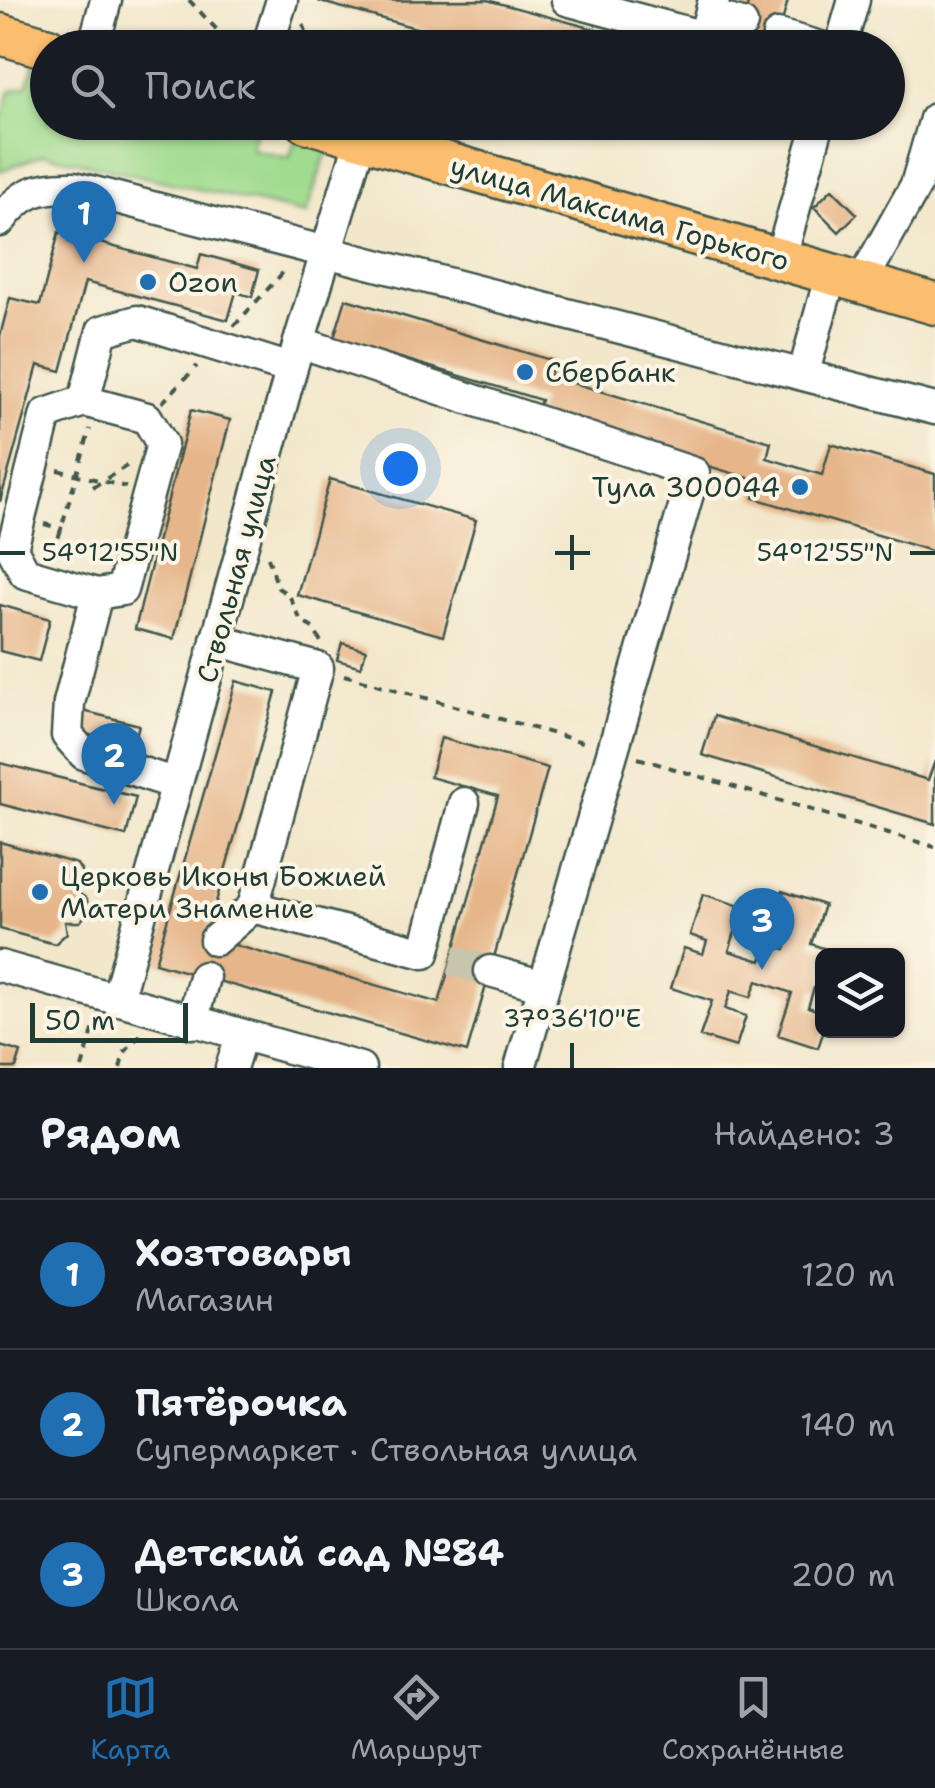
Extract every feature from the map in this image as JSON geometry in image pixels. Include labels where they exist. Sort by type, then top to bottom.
[{"type":"main road","points":[[0,34],[30,43]]},
{"type":"main road","name":"улица Максима Горького","points":[[368,140],[935,304]]},
{"type":"street","points":[[98,30],[106,0]]},
{"type":"street","points":[[273,30],[282,0]]},
{"type":"street","points":[[566,0],[678,30]]},
{"type":"street","points":[[845,30],[854,0]]},
{"type":"street","points":[[712,7],[742,24]]},
{"type":"street","points":[[804,372],[846,279],[916,185],[935,118]]},
{"type":"street","name":"Ствольная улица","points":[[110,998],[176,784],[295,355],[360,140]]},
{"type":"street","points":[[780,260],[814,140]]},
{"type":"street","points":[[0,221],[16,200],[42,186],[74,188],[804,372],[935,409]]},
{"type":"street","points":[[90,403],[102,331],[137,322],[295,355],[694,473],[520,1068]]},
{"type":"street","points":[[90,403],[147,418],[162,444],[122,590],[97,594],[25,573],[12,549],[46,414],[90,403]]},
{"type":"street","points":[[97,594],[69,703],[67,735],[84,754],[176,784]]},
{"type":"street","points":[[215,940],[253,906],[318,668],[216,640]]},
{"type":"street","points":[[253,906],[437,957],[464,803]]},
{"type":"street","points":[[0,966],[360,1068]]},
{"type":"street","points":[[490,971],[544,986]]},
{"type":"street","points":[[192,1023],[204,977]]},
{"type":"street","points":[[231,1068],[241,1036]]},
{"type":"path","points":[[190,0],[218,30]]},
{"type":"path","points":[[25,573],[57,551],[78,475],[90,403]]},
{"type":"path","points":[[93,487],[162,444]]},
{"type":"path","points":[[34,464],[148,494]]},
{"type":"path","points":[[248,525],[264,540],[278,588],[289,595],[302,621],[322,638],[321,649]]},
{"type":"path","points":[[82,1068],[110,998]]},
{"type":"path","points":[[120,1068],[124,1053],[160,1014]]},
{"type":"green space","points":[[30,78],[30,140],[253,140],[251,149],[289,158],[296,140],[329,145],[306,214],[45,154],[0,171],[0,123],[10,91],[27,86]]},
{"type":"building","points":[[487,0],[598,30],[423,30],[318,1]]},
{"type":"building","points":[[749,0],[788,0],[780,30],[741,30]]},
{"type":"building","points":[[832,189],[857,214],[839,232],[814,207]]},
{"type":"building","points":[[59,232],[197,269],[201,254],[259,270],[252,297],[236,292],[228,320],[85,282],[61,371],[38,365],[0,502],[0,336],[10,298],[40,305]]},
{"type":"building","points":[[346,299],[554,361],[550,376],[771,442],[767,458],[822,475],[831,444],[935,474],[935,552],[754,498],[759,481],[536,415],[541,400],[334,338]]},
{"type":"building","points":[[191,410],[230,420],[174,639],[135,629]]},
{"type":"building","points":[[330,479],[476,520],[443,636],[297,595]]},
{"type":"building","points":[[0,605],[50,619],[39,661],[0,651]]},
{"type":"building","points":[[342,643],[366,650],[361,667],[337,660]]},
{"type":"building","points":[[236,681],[276,692],[206,937],[439,1003],[498,796],[430,777],[441,738],[548,768],[467,1052],[155,963]]},
{"type":"building","points":[[83,711],[139,725],[133,746],[78,732]]},
{"type":"building","points":[[714,716],[928,780],[935,761],[935,824],[702,755]]},
{"type":"building","points":[[0,763],[136,797],[126,836],[0,804]]},
{"type":"building","name":"Церковь Иконы Божией Матери Знамение","points":[[0,842],[77,864],[83,874],[82,883],[74,890],[87,899],[88,912],[80,922],[65,922],[67,933],[55,944],[0,929]]},
{"type":"building","points":[[782,891],[824,905],[811,944],[823,948],[815,948],[815,988],[808,1007],[815,1010],[815,1038],[821,1038],[818,1048],[778,1035],[792,993],[757,981],[751,997],[731,991],[725,1009],[746,1016],[736,1047],[700,1036],[712,1001],[671,988],[684,948],[703,954],[707,941],[690,935],[703,894],[743,907],[729,951],[761,961],[767,943],[785,949],[790,934],[770,927]]},
{"type":"building","points":[[0,1046],[21,1052],[16,1068],[0,1068]]},
{"type":"tunnel","points":[[451,960],[490,971]]},
{"type":"place","name":"Хозтовары","points":[[84,263]]},
{"type":"place","name":"Ozon","points":[[148,282]]},
{"type":"place","name":"Сбербанк","points":[[525,372]]},
{"type":"place","name":"Тула 300044","points":[[800,487]]},
{"type":"place","name":"Пятёрочка","points":[[114,805]]},
{"type":"place","name":"Церковь Иконы Божией Матери Знамение","points":[[40,892]]},
{"type":"place","name":"Детский сад №84","points":[[762,970]]}]
